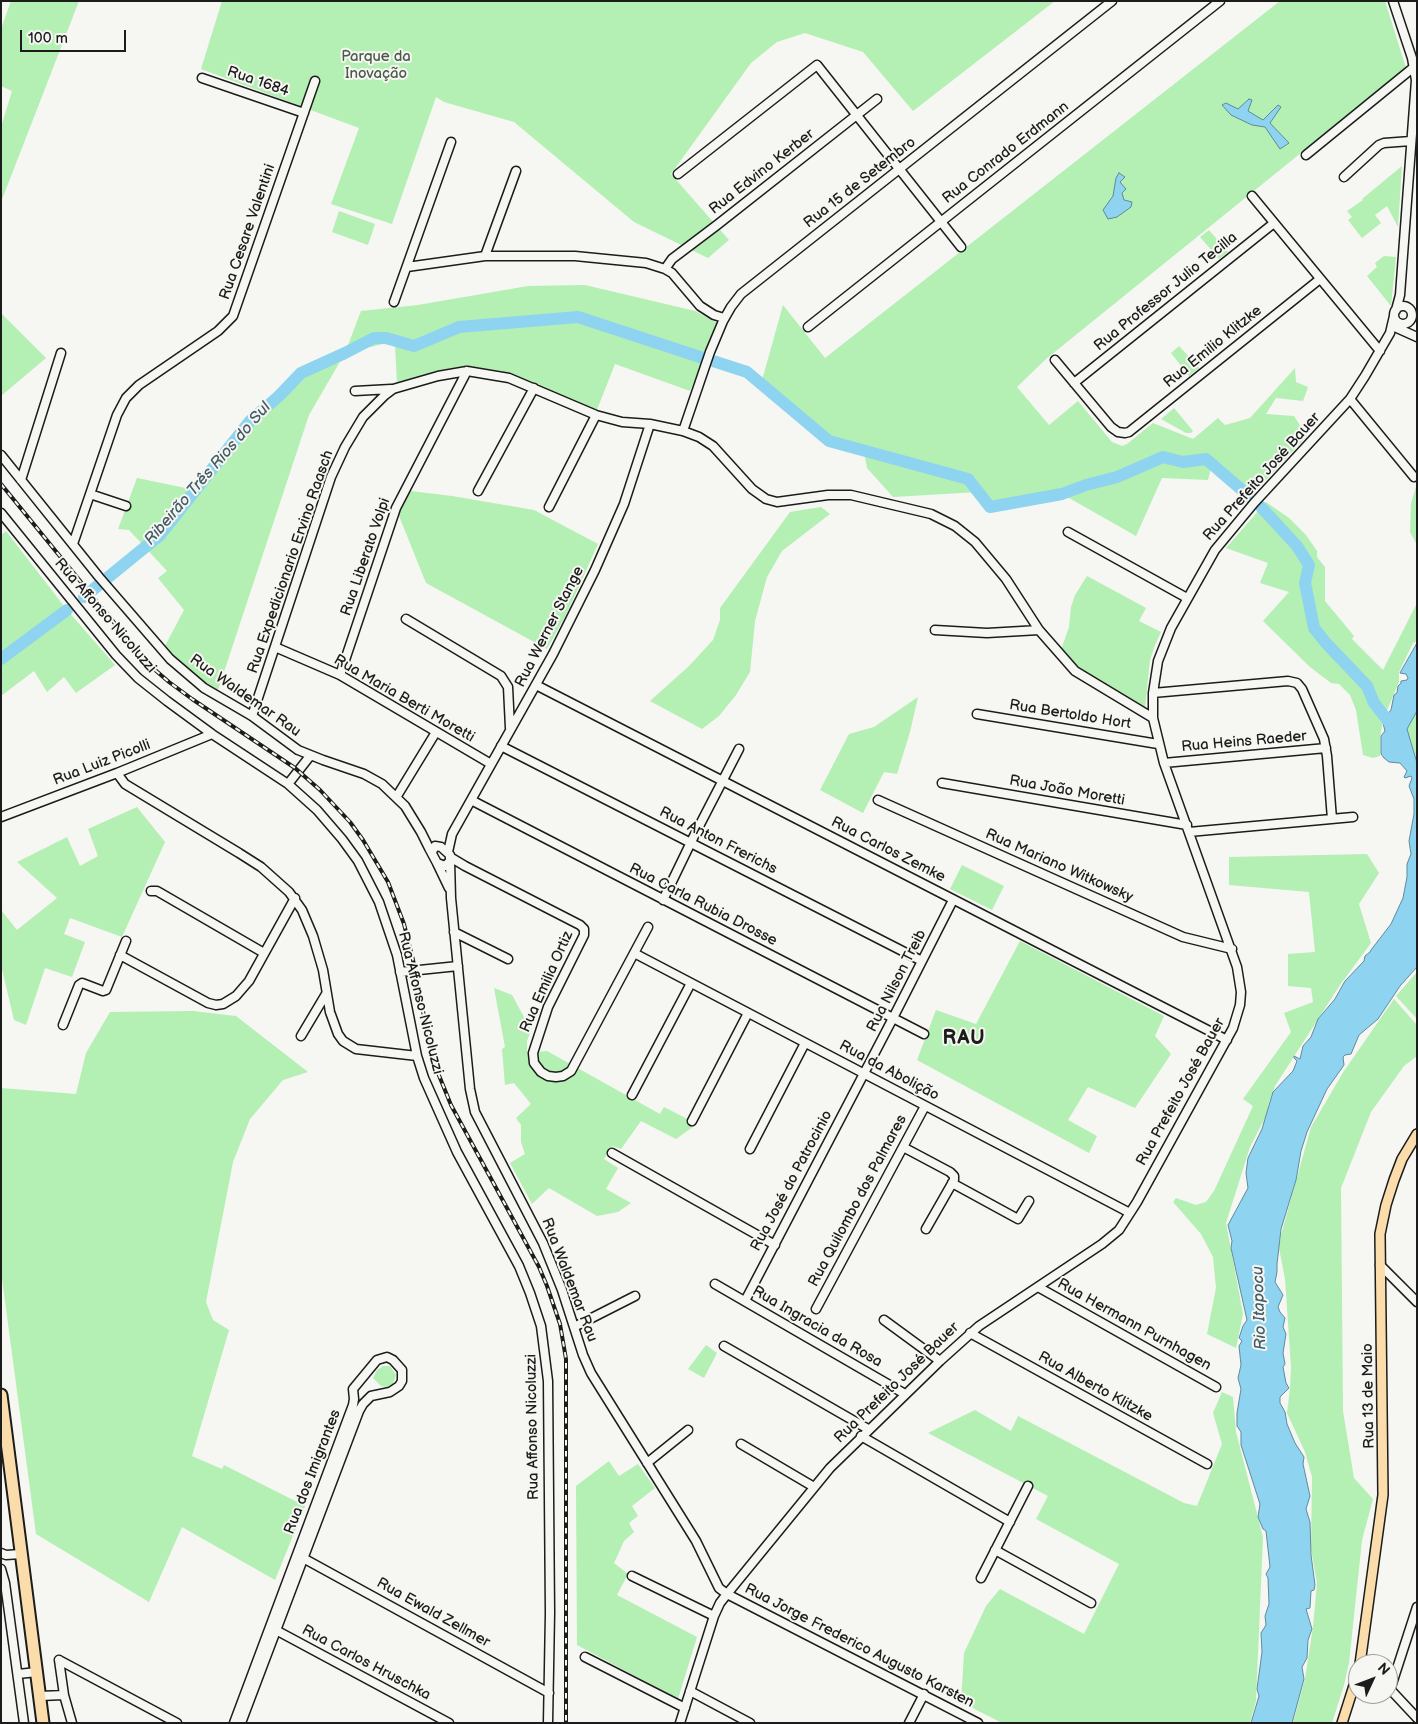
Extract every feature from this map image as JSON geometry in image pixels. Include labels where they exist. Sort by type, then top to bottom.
[{"type":"highway","points":[[1,1395],[43,1723]]},
{"type":"main road","name":"Rua 13 de Maio","points":[[1363,1654],[1384,1495],[1380,1234],[1388,1198],[1400,1164],[1417,1134]]},
{"type":"main road","points":[[1342,1723],[1348,1704]]},
{"type":"street","name":"Rua 15 de Setembro","points":[[683,431],[710,352],[724,318],[741,294],[1112,1]]},
{"type":"street","name":"Rua Conrado Erdmann","points":[[808,327],[1220,1]]},
{"type":"street","name":"Rua Prefeito José Bauer","points":[[1393,1],[1414,67],[1415,86],[1400,295],[1393,330]]},
{"type":"street","points":[[678,174],[817,65],[960,247]]},
{"type":"street","points":[[1306,155],[1414,67]]},
{"type":"street","name":"Rua 1684","points":[[202,78],[304,113]]},
{"type":"street","name":"Rua Cesare Valentini","points":[[73,544],[117,415],[126,398],[139,385],[218,331],[233,316],[315,81]]},
{"type":"street","name":"Rua Edvino Kerber","points":[[665,269],[672,259],[877,99]]},
{"type":"street","points":[[1344,177],[1384,142],[1411,140]]},
{"type":"street","points":[[394,302],[451,142]]},
{"type":"street","points":[[486,256],[516,171]]},
{"type":"street","points":[[1252,196],[1380,351]]},
{"type":"street","name":"Rua Professor Julio Tecilla","points":[[1074,383],[1274,223]]},
{"type":"street","points":[[407,267],[486,256],[575,256],[646,263],[672,273],[700,306],[714,315],[724,318]]},
{"type":"street","name":"Rua Emilio Klitzke","points":[[1074,383],[1110,427],[1121,433],[1129,432],[1320,279]]},
{"type":"street","points":[[1393,330],[1414,335],[1411,315],[1400,295]]},
{"type":"street","points":[[1403,306],[1411,315],[1399,323],[1395,313],[1403,306]]},
{"type":"street","name":"Rua Prefeito José Bauer","points":[[680,1723],[714,1616],[727,1594],[830,1468],[940,1361],[970,1333],[1111,1237],[1124,1223],[1227,1040],[1237,1019],[1241,992],[1237,967],[1158,744],[1153,718],[1155,676],[1171,628],[1206,563],[1222,539],[1350,399],[1393,330],[1411,315]]},
{"type":"street","points":[[21,480],[61,353]]},
{"type":"street","points":[[1055,360],[1074,383]]},
{"type":"street","name":"Rua Expedicionario Ervino Raasch","points":[[252,716],[331,477],[345,447],[363,417],[393,389],[438,376],[467,371],[509,378],[596,415],[622,422],[650,424],[683,431],[699,437],[713,446],[752,489],[766,498],[777,502],[828,495],[851,495],[931,514],[955,526],[975,542],[1006,578],[1039,630],[1075,671],[1153,718]]},
{"type":"street","name":"Rua Liberato Volpi","points":[[340,675],[396,508],[467,371]]},
{"type":"street","points":[[478,491],[534,388]]},
{"type":"street","points":[[354,391],[393,389]]},
{"type":"street","points":[[1350,399],[1414,477]]},
{"type":"street","points":[[549,507],[596,415]]},
{"type":"street","name":"Rua Werner Stange","points":[[436,848],[452,834],[569,624],[624,504],[650,424]]},
{"type":"street","name":"Rua Waldemar Rau","points":[[1,455],[108,587],[170,659],[204,688],[252,716],[298,750],[310,756],[370,776],[397,796],[422,832],[436,848],[437,863],[450,890]]},
{"type":"street","points":[[90,494],[126,506]]},
{"type":"street","name":"Rua Affonso Nicoluzzi","points":[[1,513],[126,666],[152,691],[212,734],[288,784],[330,824],[358,861],[379,902],[400,972],[418,1058],[432,1099],[445,1128],[518,1266],[530,1293],[541,1326],[546,1353],[548,1381],[548,1723]]},
{"type":"street","points":[[1068,532],[1187,598]]},
{"type":"street","points":[[406,619],[501,676],[508,687],[510,730]]},
{"type":"street","points":[[935,630],[987,633],[1039,630]]},
{"type":"street","name":"Rua Maria Berti Moretti","points":[[275,647],[340,675],[491,764]]},
{"type":"street","points":[[1153,693],[1288,681],[1297,682],[1316,720],[1326,748],[1332,819]]},
{"type":"street","name":"Rua Carlos Zemke","points":[[536,685],[1227,1040]]},
{"type":"street","name":"Rua Bertoldo Hort","points":[[976,714],[1158,744]]},
{"type":"street","points":[[397,796],[436,732]]},
{"type":"street","name":"Rua Luiz Picolli","points":[[1,816],[117,773],[212,734]]},
{"type":"street","name":"Rua Anton Frerichs","points":[[501,746],[922,961]]},
{"type":"street","name":"Rua Heins Raeder","points":[[1164,763],[1326,748]]},
{"type":"street","points":[[663,900],[690,843],[739,749]]},
{"type":"street","points":[[288,784],[310,756]]},
{"type":"street","points":[[117,773],[125,784],[261,867],[294,898],[308,922],[319,951],[330,1012],[338,1034],[343,1041],[350,1046],[365,1051],[418,1058]]},
{"type":"street","name":"Rua João Moretti","points":[[942,783],[1188,829],[1353,817]]},
{"type":"street","name":"Rua Carla Rubia Drosse","points":[[471,800],[924,1034]]},
{"type":"street","name":"Rua Mariano Witkowsky","points":[[878,800],[1183,937],[1232,949]]},
{"type":"street","name":"Rua Werner Stange","points":[[449,860],[452,834]]},
{"type":"street","points":[[436,848],[449,860],[440,865],[437,863]]},
{"type":"street","name":"Rua Waldemar Rau","points":[[449,860],[450,890],[470,1089],[475,1112],[543,1243],[562,1290],[591,1373],[696,1541],[719,1588],[727,1594]]},
{"type":"street","name":"Rua Emilia Ortiz","points":[[449,860],[465,866],[580,925],[584,929],[584,935],[548,1007],[532,1053],[534,1063],[541,1072],[548,1076],[563,1076],[571,1071],[634,953]]},
{"type":"street","points":[[151,891],[157,891],[264,953]]},
{"type":"street","points":[[120,955],[208,1003],[223,1004],[236,996],[249,981],[294,898]]},
{"type":"street","name":"Rua Nilson Treib","points":[[864,1074],[953,900]]},
{"type":"street","points":[[634,953],[648,927]]},
{"type":"street","points":[[454,932],[508,959]]},
{"type":"street","points":[[62,1025],[78,985],[82,983],[103,991],[106,990],[126,941]]},
{"type":"street","name":"Rua da Abolição","points":[[634,953],[1130,1213]]},
{"type":"street","points":[[400,972],[458,966]]},
{"type":"street","points":[[632,1095],[691,983]]},
{"type":"street","points":[[301,1036],[326,994]]},
{"type":"street","points":[[692,1121],[748,1013]]},
{"type":"street","points":[[750,1149],[805,1043]]},
{"type":"street","points":[[366,1055],[418,1058]]},
{"type":"street","name":"Rua José do Patrocinio","points":[[745,1302],[864,1074]]},
{"type":"street","name":"Rua Quilombo dos Palmares","points":[[816,1309],[925,1106]]},
{"type":"street","points":[[903,1146],[954,1176],[952,1183],[926,1229]]},
{"type":"street","points":[[612,1153],[775,1245]]},
{"type":"street","points":[[952,1183],[1018,1219],[1030,1201]]},
{"type":"street","points":[[1380,1265],[1417,1302]]},
{"type":"street","name":"Rua Ingracia da Rosa","points":[[715,1284],[905,1394]]},
{"type":"street","name":"Rua Hermann Purnhagen","points":[[1038,1287],[1216,1387]]},
{"type":"street","points":[[574,1327],[635,1296]]},
{"type":"street","points":[[884,1320],[940,1361]]},
{"type":"street","name":"Rua Alberto Klitzke","points":[[970,1333],[1207,1464]]},
{"type":"street","points":[[724,1346],[868,1429]]},
{"type":"street","name":"Rua dos Imigrantes","points":[[234,1723],[256,1674],[273,1629],[353,1405],[352,1389],[377,1360],[386,1357],[393,1360],[402,1370],[402,1381],[394,1390],[371,1396],[363,1404],[273,1629]]},
{"type":"street","points":[[647,1463],[688,1430]]},
{"type":"street","points":[[861,1436],[1010,1522]]},
{"type":"street","points":[[741,1444],[814,1487]]},
{"type":"street","points":[[980,1578],[1028,1486]]},
{"type":"street","points":[[995,1550],[1091,1603]]},
{"type":"street","points":[[1,1553],[6,1555],[22,1554]]},
{"type":"street","name":"Rua Ewald Zellmer","points":[[303,1558],[549,1693]]},
{"type":"street","points":[[1,1569],[5,1583],[24,1723]]},
{"type":"street","points":[[632,1576],[714,1616]]},
{"type":"street","name":"Rua Jorge Frederico Augusto Karsten","points":[[727,1594],[978,1723]]},
{"type":"street","points":[[1398,1662],[1417,1607]]},
{"type":"street","name":"Rua Carlos Hruschka","points":[[273,1629],[448,1723]]},
{"type":"street","points":[[585,1657],[685,1708]]},
{"type":"street","points":[[72,1723],[64,1695],[59,1660],[177,1723]]},
{"type":"street","points":[[18,1674],[37,1672]]},
{"type":"street","name":"Rua dos Imigrantes","points":[[241,1723],[256,1674]]},
{"type":"street","points":[[690,1692],[750,1722]]},
{"type":"street","points":[[909,1723],[924,1694]]},
{"type":"street","points":[[40,1696],[64,1695]]},
{"type":"street","points":[[1398,1698],[1417,1718]]},
{"type":"green space","points":[[11,1],[79,1],[1,202],[1,127],[12,91],[1,86],[1,29]]},
{"type":"green space","name":"Parque da Inovação","points":[[222,1],[1055,1],[913,111],[863,52],[805,33],[777,42],[751,63],[671,174],[729,240],[708,258],[634,222],[514,122],[444,102],[436,97],[392,224],[331,204],[359,128],[201,69]]},
{"type":"green space","points":[[1280,1],[1385,1],[1406,68],[1046,359],[1017,387],[1049,425],[1078,401],[1112,442],[1122,446],[1153,423],[1193,439],[1218,418],[1225,425],[1250,418],[1295,368],[1296,382],[1308,387],[1303,401],[1276,398],[1266,414],[1294,416],[1307,436],[1250,497],[1212,465],[1208,480],[1162,478],[1136,536],[1062,494],[990,507],[978,492],[893,497],[867,468],[864,451],[829,441],[761,384],[783,305],[825,358]]},
{"type":"green space","points":[[1402,166],[1398,227],[1387,206],[1375,215],[1381,223],[1362,238],[1348,220],[1352,217],[1347,211],[1363,200]]},
{"type":"green space","points":[[339,211],[375,224],[368,245],[332,232]]},
{"type":"green space","points":[[1209,230],[1228,252],[1219,259],[1200,237]]},
{"type":"green space","points":[[1384,256],[1396,257],[1391,306],[1367,276],[1377,267],[1375,263]]},
{"type":"green space","points":[[585,285],[695,311],[719,324],[690,391],[615,364],[596,412],[501,371],[468,366],[442,370],[397,384],[395,345],[383,344],[345,353],[361,311],[418,305],[528,286]]},
{"type":"green space","points":[[1,315],[46,358],[1,396]]},
{"type":"green space","points":[[1179,346],[1199,368],[1189,376],[1171,353]]},
{"type":"green space","points":[[345,353],[309,415],[218,690],[194,676],[165,646],[184,610],[158,578],[167,571],[129,530],[118,529],[137,478],[195,490],[250,421],[279,396],[301,373]]},
{"type":"green space","points":[[1174,408],[1193,431],[1191,433],[1186,433],[1161,419]]},
{"type":"green space","points":[[1417,483],[1417,545],[1410,532],[1411,503]]},
{"type":"green space","points":[[410,491],[534,510],[598,544],[566,615],[547,649],[426,583],[397,511]]},
{"type":"green space","points":[[1266,502],[1289,518],[1306,535],[1317,551],[1317,557],[1325,567],[1325,601],[1354,636],[1352,639],[1383,670],[1417,603],[1417,641],[1413,643],[1399,672],[1399,682],[1383,720],[1380,756],[1373,758],[1363,755],[1356,710],[1350,695],[1339,684],[1331,683],[1310,667],[1263,621],[1289,592],[1260,583],[1268,563],[1226,548]]},
{"type":"green space","points":[[821,507],[830,514],[782,551],[767,577],[755,621],[750,672],[736,695],[719,716],[702,729],[650,701],[689,666],[713,640],[720,620],[720,608],[790,512]]},
{"type":"green space","points":[[6,531],[67,610],[115,665],[76,693],[64,677],[47,692],[34,671],[1,696],[1,535]]},
{"type":"green space","points":[[1087,576],[1146,608],[1139,621],[1161,632],[1150,660],[1145,708],[1076,666],[1061,650],[1069,627],[1071,607],[1075,595]]},
{"type":"green space","points":[[918,697],[897,774],[884,772],[863,813],[820,790],[849,734],[874,727]]},
{"type":"green space","points":[[1417,711],[1417,763],[1407,729]]},
{"type":"green space","points":[[137,807],[165,842],[122,937],[70,918],[64,934],[85,942],[72,977],[45,968],[26,1025],[14,1020],[1,965],[1,910],[17,930],[57,898],[17,862],[67,837],[80,866],[98,856],[88,829]]},
{"type":"green space","points":[[1367,854],[1379,873],[1359,904],[1371,943],[1340,985],[1275,1086],[1266,1116],[1250,1147],[1226,1223],[1243,1314],[1236,1348],[1207,1334],[1216,1288],[1213,1257],[1201,1234],[1173,1202],[1176,1198],[1196,1205],[1206,1202],[1214,1191],[1253,1106],[1243,1099],[1291,1032],[1284,1013],[1313,1002],[1311,988],[1288,986],[1288,954],[1315,952],[1309,892],[1229,885],[1229,857]]},
{"type":"green space","points":[[962,865],[1004,886],[992,910],[950,889]]},
{"type":"green space","points":[[1020,941],[1164,1016],[1155,1036],[1171,1054],[1135,1108],[1088,1087],[1068,1120],[1097,1136],[1089,1153],[917,1060],[936,1010],[976,1024]]},
{"type":"green space","points":[[1417,972],[1417,1019],[1396,996]]},
{"type":"green space","points":[[494,988],[512,995],[531,1030],[527,1041],[527,1053],[547,1051],[660,1114],[664,1107],[697,1124],[676,1139],[641,1121],[621,1149],[612,1146],[604,1159],[618,1168],[606,1189],[631,1203],[618,1212],[597,1216],[549,1188],[532,1204],[510,1163],[525,1154],[521,1142],[521,1125],[516,1118],[531,1104],[514,1083],[505,1085],[502,1049],[505,1047]]},
{"type":"green space","points":[[1394,999],[1417,1025],[1417,1056],[1404,1066],[1371,1112],[1341,1188],[1343,1411],[1354,1478],[1373,1499],[1362,1540],[1348,1667],[1332,1723],[1293,1723],[1305,1679],[1317,1583],[1311,1549],[1312,1477],[1305,1452],[1287,1413],[1291,1367],[1285,1279],[1279,1248],[1311,1127],[1344,1071]]},
{"type":"green space","points":[[193,1011],[236,1016],[308,1072],[283,1080],[250,1119],[233,1162],[206,1302],[213,1320],[229,1330],[192,1456],[222,1469],[224,1465],[305,1506],[275,1580],[182,1527],[149,1602],[36,1534],[1,1271],[1,1088],[76,1094],[86,1053],[110,1012]]},
{"type":"green space","points":[[706,1345],[717,1353],[704,1378],[688,1369]]},
{"type":"green space","points":[[383,1366],[390,1366],[396,1375],[393,1384],[387,1387],[381,1386],[373,1378],[377,1370]]},
{"type":"green space","points":[[1222,1392],[1233,1397],[1236,1432],[1263,1537],[1256,1701],[1250,1723],[1002,1723],[961,1702],[964,1653],[986,1606],[1000,1589],[1084,1634],[1119,1564],[1036,1519],[1048,1496],[928,1433],[975,1410],[1011,1431],[1018,1416],[1184,1503],[1197,1506],[1222,1444],[1213,1413]]},
{"type":"green space","points":[[609,1461],[619,1476],[638,1464],[655,1488],[632,1506],[638,1516],[629,1523],[634,1532],[624,1541],[614,1563],[628,1574],[617,1595],[697,1637],[678,1699],[577,1645],[576,1486]]},
{"type":"water","points":[[1249,99],[1252,100],[1248,111],[1263,120],[1278,105],[1281,107],[1270,123],[1289,143],[1280,149],[1265,127],[1252,125],[1231,115],[1222,105],[1226,103],[1238,109]]},
{"type":"water","points":[[1119,173],[1125,177],[1120,182],[1126,189],[1122,193],[1124,200],[1132,202],[1131,207],[1117,217],[1108,219],[1103,210],[1113,196],[1116,178]]},
{"type":"water","name":"Rio Itapocu","points":[[1417,643],[1417,711],[1407,729],[1417,763],[1417,967],[1400,986],[1378,1019],[1359,1035],[1351,1054],[1343,1057],[1344,1065],[1327,1089],[1307,1132],[1301,1151],[1296,1180],[1281,1229],[1275,1282],[1283,1295],[1278,1307],[1285,1318],[1283,1327],[1286,1334],[1283,1353],[1285,1364],[1283,1367],[1286,1383],[1289,1388],[1280,1397],[1280,1403],[1285,1412],[1287,1424],[1295,1443],[1304,1457],[1303,1464],[1310,1496],[1306,1509],[1310,1522],[1311,1555],[1315,1585],[1314,1590],[1311,1591],[1310,1608],[1306,1609],[1312,1629],[1308,1640],[1307,1658],[1302,1667],[1304,1679],[1292,1723],[1251,1723],[1259,1696],[1257,1689],[1262,1652],[1261,1633],[1266,1625],[1265,1616],[1269,1604],[1268,1578],[1266,1574],[1270,1567],[1266,1531],[1263,1529],[1258,1517],[1260,1504],[1241,1445],[1241,1432],[1237,1426],[1241,1389],[1238,1378],[1241,1365],[1239,1346],[1242,1341],[1239,1338],[1247,1320],[1231,1248],[1232,1241],[1228,1225],[1248,1188],[1246,1173],[1248,1158],[1262,1129],[1273,1092],[1293,1071],[1297,1061],[1294,1056],[1300,1059],[1303,1046],[1311,1037],[1318,1019],[1335,999],[1345,981],[1364,961],[1365,956],[1391,924],[1403,898],[1407,877],[1407,864],[1411,854],[1409,841],[1414,814],[1414,799],[1409,786],[1412,778],[1411,776],[1404,777],[1407,771],[1400,763],[1389,762],[1381,754],[1381,736],[1385,731],[1383,723],[1391,710],[1398,686],[1401,681],[1408,678],[1406,674],[1400,673]]},
{"type":"waterway","name":"Ribeirão Três Rios do Sul","points":[[84,597],[160,535],[250,421],[279,396],[301,373],[374,338],[386,338],[414,346],[459,327],[578,317],[703,358]]},
{"type":"waterway","name":"Ribeirão Três Rios do Sul","points":[[713,361],[747,372],[829,441],[968,479],[990,507],[1062,494],[1086,485],[1117,477],[1163,457],[1183,462],[1206,459],[1250,497]]},
{"type":"waterway","name":"Ribeirão Três Rios do Sul","points":[[1261,507],[1297,546],[1309,565],[1305,583],[1314,628],[1367,686],[1374,703],[1393,727]]},
{"type":"waterway","points":[[1,659],[67,610]]},
{"type":"railway","points":[[1,484],[147,663],[192,699],[295,768],[320,790],[350,822],[388,882],[404,924],[436,1068],[451,1105],[539,1267],[560,1324],[566,1359],[566,1723]]},
{"type":"district","name":"RAU","points":[[964,1039]]}]
